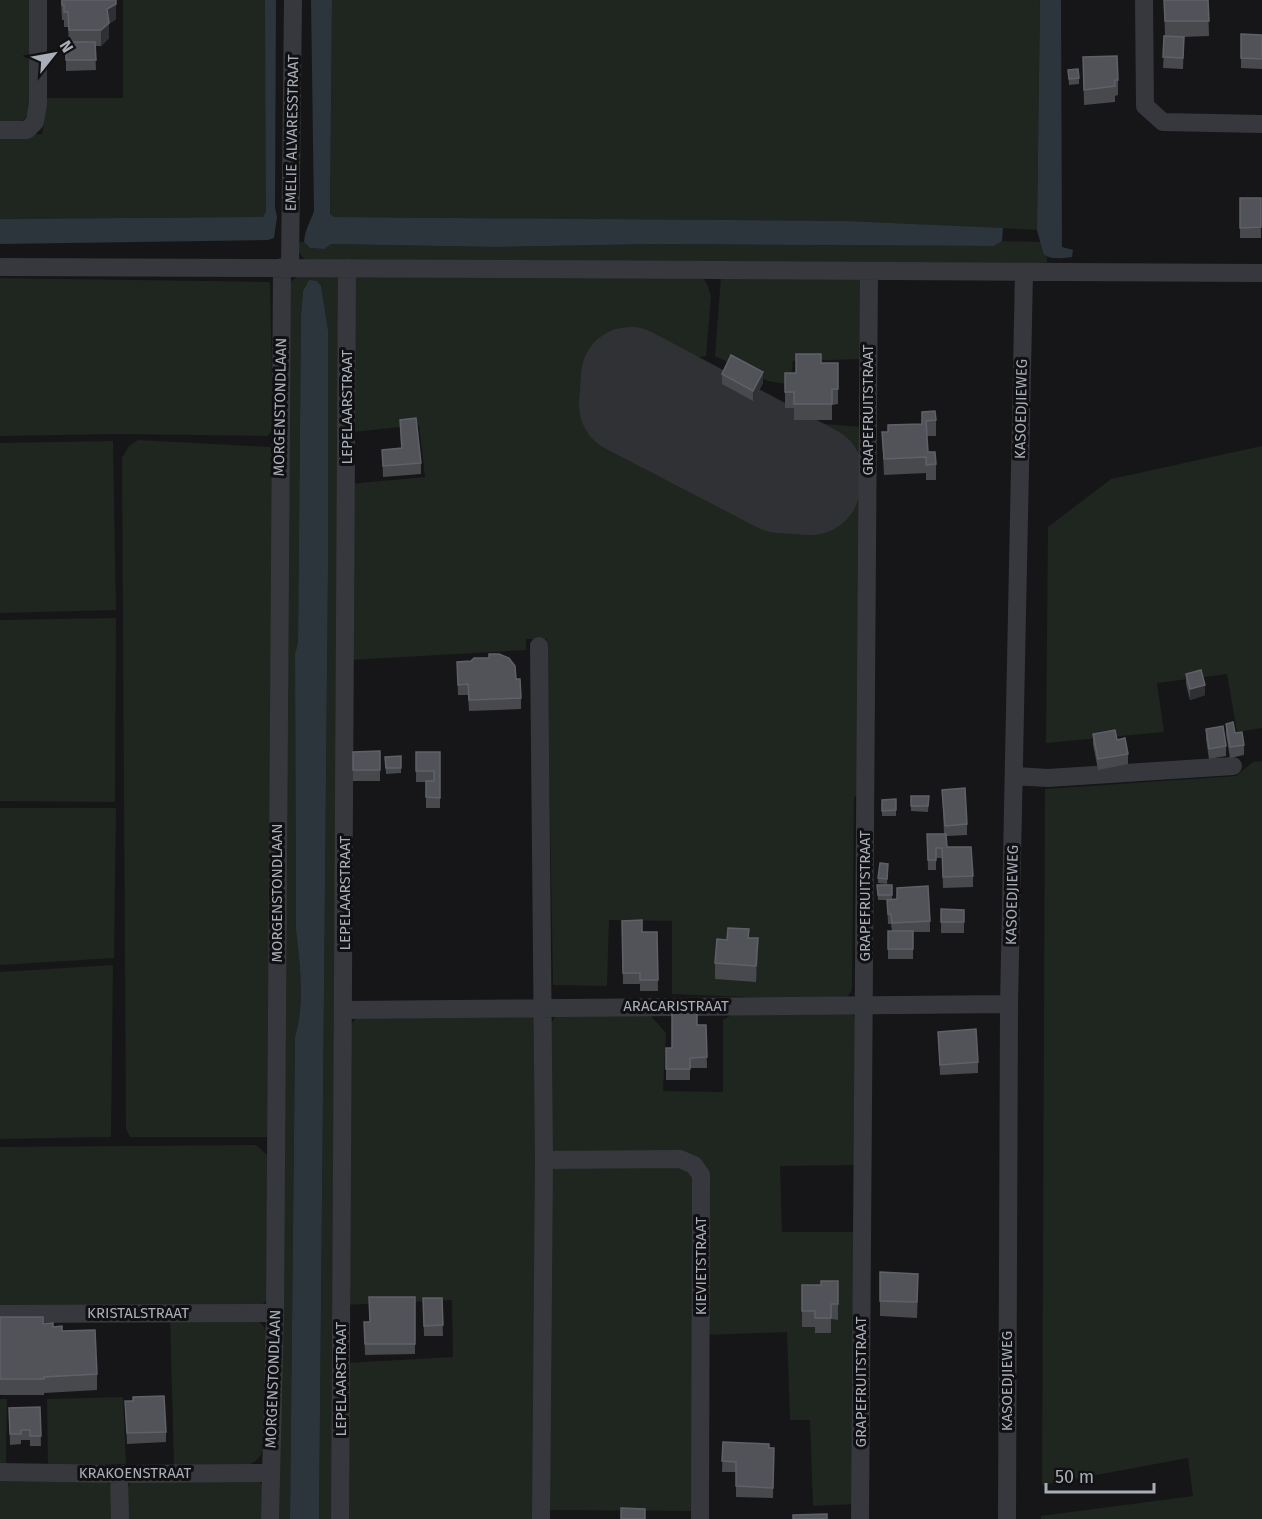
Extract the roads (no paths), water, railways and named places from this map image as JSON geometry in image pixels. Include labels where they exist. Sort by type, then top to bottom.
[{"type":"street","points":[[0,130],[27,130],[35,122],[38,103],[38,0]]},
{"type":"street","name":"EMELIE ALVARESSTRAAT","points":[[286,267],[293,0]]},
{"type":"street","points":[[1144,0],[1145,106],[1163,122],[1262,124]]},
{"type":"street","points":[[0,267],[1262,273]]},
{"type":"street","name":"MORGENSTONDLAAN","points":[[270,1519],[275,1313],[286,267]]},
{"type":"street","name":"LEPELAARSTRAAT","points":[[340,1519],[347,268]]},
{"type":"street","name":"GRAPEFRUITSTRAAT","points":[[860,1519],[869,272]]},
{"type":"street","name":"KASOEDJIEWEG","points":[[1007,1519],[1009,1004],[1024,272]]},
{"type":"street","points":[[539,646],[544,1160],[541,1519]]},
{"type":"street","points":[[1014,776],[1047,778],[1233,766]]},
{"type":"street","name":"ARACARISTRAAT","points":[[344,1010],[1009,1004]]},
{"type":"street","name":"KIEVIETSTRAAT","points":[[544,1160],[680,1159],[694,1165],[701,1175],[700,1519]]},
{"type":"street","name":"KRISTALSTRAAT","points":[[0,1314],[275,1313]]},
{"type":"street","name":"KRAKOENSTRAAT","points":[[0,1472],[270,1473]]},
{"type":"street","points":[[120,1474],[120,1519]]}]
